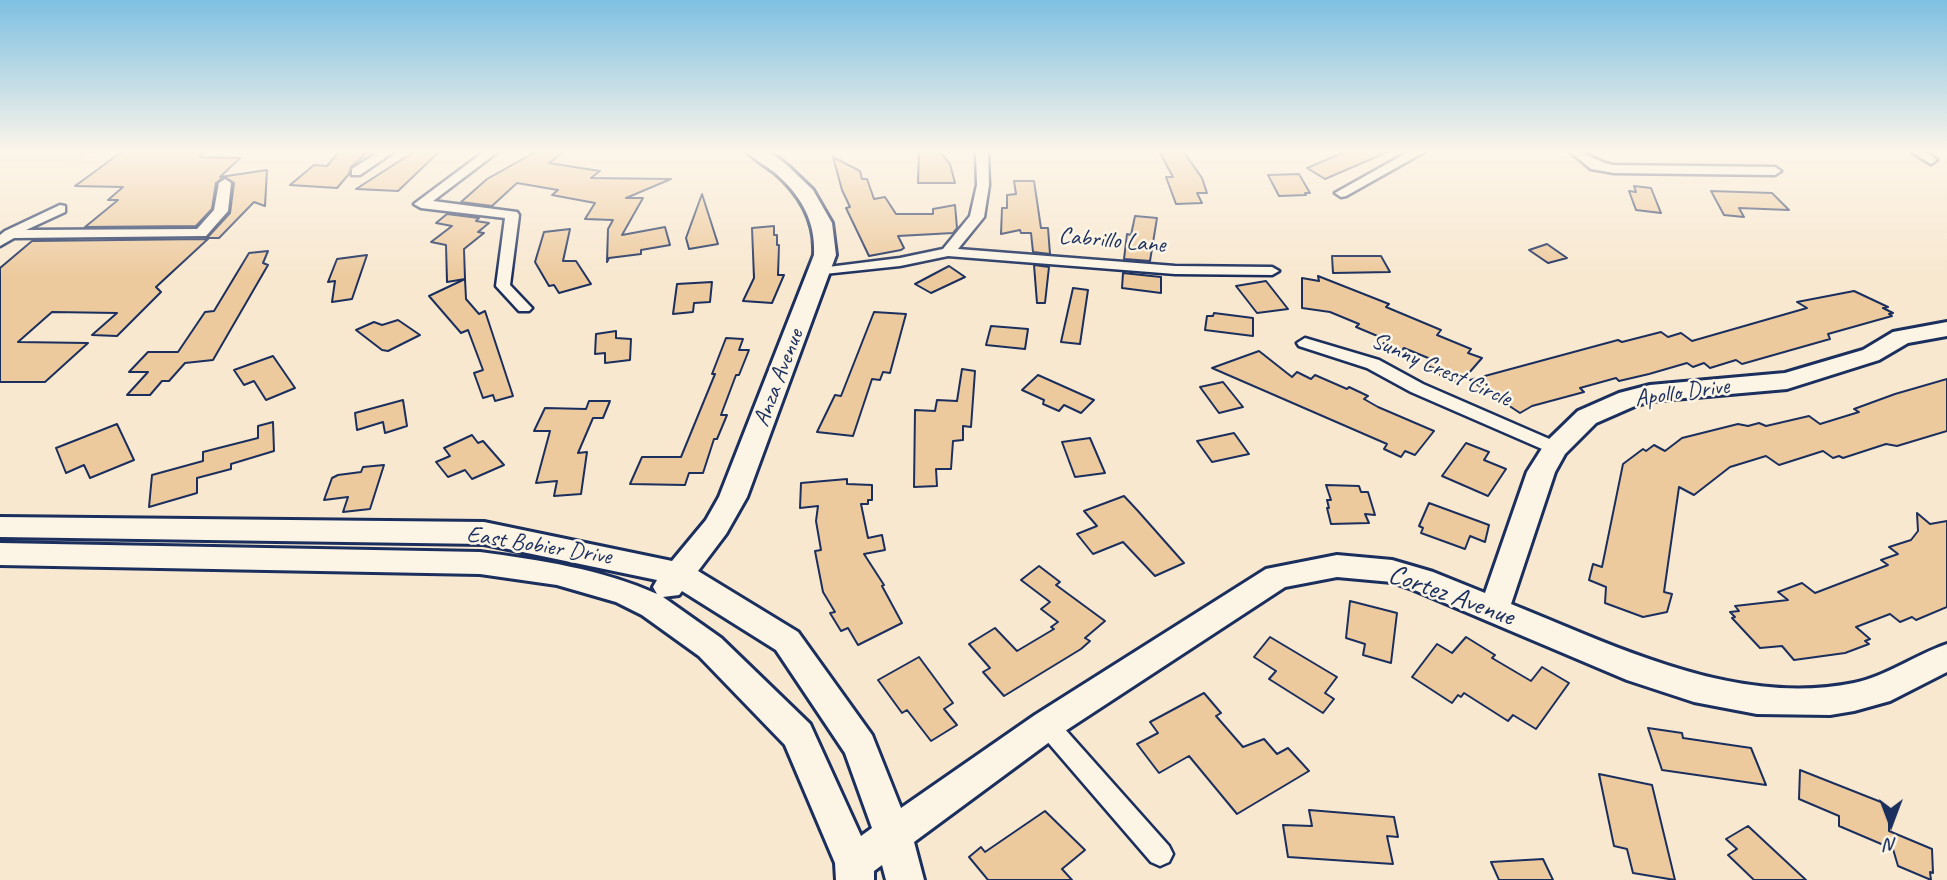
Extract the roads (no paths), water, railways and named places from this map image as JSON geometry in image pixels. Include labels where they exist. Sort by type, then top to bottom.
[{"type":"main road","name":"East Bobier Drive","points":[[0,527],[484,533],[679,573]]},
{"type":"main road","name":"Cortez Avenue","points":[[855,872],[893,834]]},
{"type":"street","points":[[5,238],[201,233],[221,211],[224,192]]},
{"type":"street","points":[[437,192],[421,204],[512,215],[503,286],[524,308]]},
{"type":"street","name":"Anza Avenue","points":[[653,606],[716,527],[733,497],[820,272],[827,247],[820,218],[803,192]]},
{"type":"street","points":[[948,252],[977,217],[982,192]]},
{"type":"street","points":[[5,238],[60,209]]},
{"type":"street","name":"Cabrillo Lane","points":[[820,272],[900,262],[948,252],[1175,270],[1272,271]]},
{"type":"street","name":"Apollo Drive","points":[[1494,610],[1541,472],[1555,448],[1587,417],[1628,399],[1650,393],[1787,381],[1871,355],[1901,337],[1947,329]]},
{"type":"street","name":"Sunny Crest Circle","points":[[1305,343],[1373,364],[1417,388],[1555,448]]},
{"type":"street","name":"East Bobier Drive","points":[[0,554],[481,563],[557,574],[625,593],[653,606],[710,647],[798,735],[855,872]]},
{"type":"street","name":"Cortez Avenue","points":[[893,834],[1047,725],[1277,577],[1337,566],[1392,571],[1422,580],[1639,670],[1694,688],[1757,700],[1830,701],[1878,691],[1947,657]]},
{"type":"street","name":"East Bobier Drive","points":[[679,573],[787,641],[860,746],[893,834],[905,880]]},
{"type":"street","points":[[1047,725],[1160,854]]}]
